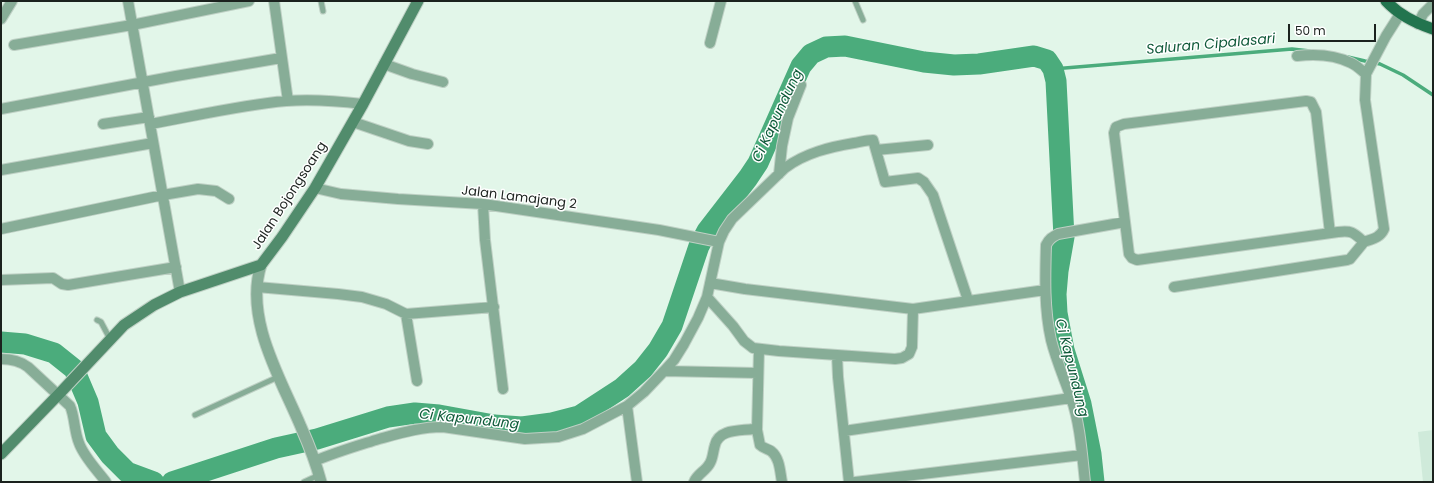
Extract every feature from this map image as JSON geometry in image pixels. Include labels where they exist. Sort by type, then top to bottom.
[{"type":"main road","name":"Jalan Bojongsoang","points":[[1,454],[124,325],[154,305],[180,292],[261,265],[315,188],[363,104],[418,1]]},
{"type":"main road","points":[[1386,1],[1400,14],[1418,24],[1433,29]]},
{"type":"street","points":[[1,20],[12,1]]},
{"type":"street","points":[[128,1],[180,292]]},
{"type":"street","points":[[14,46],[132,25],[249,1]]},
{"type":"street","points":[[274,1],[288,101]]},
{"type":"street","points":[[710,43],[721,1]]},
{"type":"street","points":[[1418,24],[1423,14],[1429,6],[1433,4]]},
{"type":"street","points":[[1174,287],[1347,260],[1364,242],[1382,234],[1384,229],[1365,100],[1367,72],[1386,36],[1400,14]]},
{"type":"street","points":[[1298,56],[1310,55],[1330,57],[1351,63],[1367,72]]},
{"type":"street","points":[[1,110],[176,76],[281,58]]},
{"type":"street","points":[[384,64],[412,74],[443,82]]},
{"type":"street","points":[[779,174],[782,146],[788,118],[801,85]]},
{"type":"street","points":[[103,124],[149,120],[288,101],[337,101],[363,104]]},
{"type":"street","points":[[1330,233],[1316,112],[1311,102],[1306,101],[1124,124],[1116,127],[1114,133],[1129,254],[1132,258],[1137,260],[1348,231],[1354,233],[1364,242]]},
{"type":"street","points":[[353,122],[409,140],[428,144]]},
{"type":"street","points":[[313,456],[430,427],[449,428],[525,439],[558,437],[583,429],[627,406],[644,392],[664,371],[674,360],[684,344],[707,297],[716,241],[732,219],[792,163],[832,147],[871,140],[874,142],[885,182],[918,178],[924,182],[933,195],[968,300]]},
{"type":"street","points":[[1,170],[154,144]]},
{"type":"street","points":[[876,150],[928,145]]},
{"type":"street","name":"Jalan Lamajang 2","points":[[315,188],[341,194],[398,200],[483,204],[694,236],[716,241]]},
{"type":"street","points":[[1,229],[198,189],[216,191],[229,199]]},
{"type":"street","points":[[483,204],[486,247],[503,389]]},
{"type":"street","points":[[1085,482],[1082,455],[1071,398],[1051,340],[1045,290],[1046,245],[1051,237],[1058,234],[1125,222]]},
{"type":"street","points":[[261,265],[257,287],[262,330],[269,354],[313,456],[320,479]]},
{"type":"street","points":[[1,280],[53,278],[62,284],[68,285],[176,267]]},
{"type":"street","points":[[710,283],[745,289],[913,309],[1045,290]]},
{"type":"street","points":[[257,287],[362,297],[386,304],[406,314],[494,307]]},
{"type":"street","points":[[707,297],[733,326],[744,341],[753,348],[895,359],[902,358],[909,354],[912,347],[913,309]]},
{"type":"street","points":[[406,314],[417,381]]},
{"type":"street","points":[[759,349],[757,430],[760,445],[772,452],[779,463],[782,482]]},
{"type":"street","points":[[837,355],[849,482]]},
{"type":"street","points":[[1,359],[21,362],[59,394],[70,406],[79,443],[106,482]]},
{"type":"street","points":[[664,371],[758,373]]},
{"type":"street","points":[[844,432],[1071,398]]},
{"type":"street","points":[[627,406],[637,482]]},
{"type":"street","points":[[694,482],[696,477],[706,469],[713,458],[716,442],[719,437],[724,433],[757,430]]},
{"type":"street","points":[[855,482],[1082,455]]},
{"type":"street","points":[[948,471],[949,482]]},
{"type":"lane","points":[[321,1],[323,11]]},
{"type":"lane","points":[[855,1],[863,20]]},
{"type":"lane","points":[[97,320],[101,322],[110,339]]},
{"type":"lane","points":[[195,415],[278,376]]},
{"type":"lane","points":[[304,482],[320,479]]},
{"type":"shaded area","points":[[1433,430],[1433,482],[1423,482],[1418,432]]},
{"type":"waterway","name":"Ci Kapundung","points":[[172,482],[276,448],[317,439],[388,417],[415,413],[439,415],[494,425],[522,427],[552,423],[579,416],[622,388],[643,369],[658,350],[672,326],[699,246],[707,231],[758,163],[801,66],[811,54],[826,47],[845,46],[924,62],[954,65],[979,64],[1034,56],[1047,60],[1053,69],[1056,81],[1064,237],[1058,271],[1056,294],[1057,313],[1064,350],[1081,404],[1091,454],[1094,482]]},
{"type":"waterway","name":"Saluran Cipalasari","points":[[1053,69],[1292,49],[1310,51]]},
{"type":"waterway","name":"Saluran Cipalasari","points":[[1348,57],[1380,64],[1403,75],[1433,95]]},
{"type":"waterway","name":"Ci Kapundung","points":[[1,342],[25,344],[54,353],[74,369],[88,402],[96,436],[110,455],[127,472],[154,482]]}]
